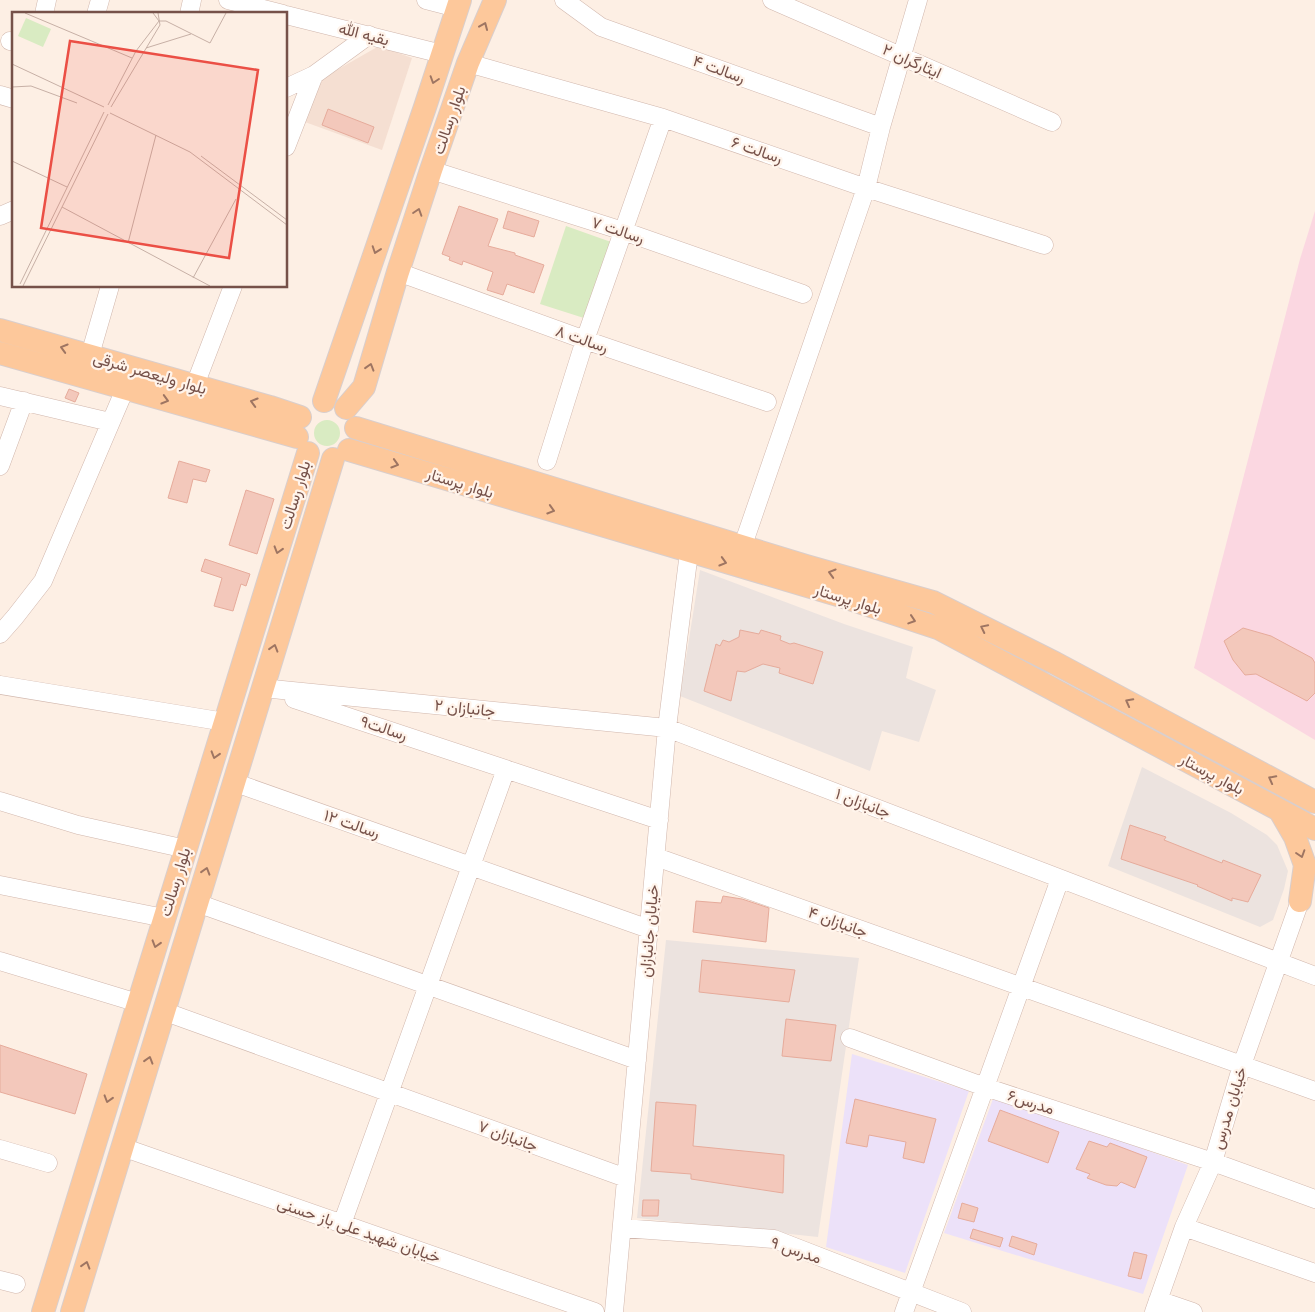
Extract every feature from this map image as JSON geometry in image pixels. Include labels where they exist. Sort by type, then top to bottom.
[{"type":"main road","name":"بلوار رسالت","points":[[346,408],[364,387],[431,170],[468,63],[495,0]]},
{"type":"main road","name":"بلوار رسالت","points":[[324,401],[459,4]]},
{"type":"main road","name":"بلوار ولیعصر شرقی","points":[[0,330],[270,407],[301,436]]},
{"type":"main road","name":"بلوار ولیعصر شرقی","points":[[0,353],[301,436]]},
{"type":"main road","points":[[324,401],[336,402],[346,408],[353,417],[356,428],[354,440],[341,454],[318,458],[301,436],[313,404],[324,401]]},
{"type":"main road","name":"بلوار پرستار","points":[[356,428],[743,546],[800,574],[938,628],[1315,829]]},
{"type":"main road","name":"بلوار رسالت","points":[[43,1312],[225,722],[301,436]]},
{"type":"main road","name":"بلوار رسالت","points":[[72,1312],[262,688],[341,454]]},
{"type":"main road","name":"بلوار پرستار","points":[[341,454],[689,552],[933,602],[1055,663],[1315,802]]},
{"type":"main road","points":[[1279,810],[1295,836],[1304,865],[1307,894]]},
{"type":"main road","points":[[138,1003],[163,1011]]},
{"type":"street","name":"بقیه الله","points":[[228,0],[277,12]]},
{"type":"street","points":[[426,0],[459,4]]},
{"type":"street","name":"رسالت ۴","points":[[564,0],[601,27],[881,127]]},
{"type":"street","name":"ایثارگران ۲","points":[[772,0],[1052,122]]},
{"type":"street","points":[[743,546],[866,188],[881,127],[918,0]]},
{"type":"street","name":"بقیه الله","points":[[288,15],[442,54]]},
{"type":"street","points":[[288,87],[314,75],[369,35]]},
{"type":"street","name":"رسالت ۶","points":[[468,63],[663,118],[866,188],[1044,245]]},
{"type":"street","points":[[288,142],[314,75]]},
{"type":"street","points":[[547,461],[585,340],[663,118]]},
{"type":"street","name":"رسالت ۷","points":[[431,170],[624,231],[803,294]]},
{"type":"street","points":[[0,216],[12,211]]},
{"type":"street","name":"رسالت ۸","points":[[398,272],[585,340],[768,402]]},
{"type":"street","points":[[90,355],[109,288]]},
{"type":"street","points":[[195,385],[232,288]]},
{"type":"street","points":[[0,634],[16,617],[43,581],[125,389]]},
{"type":"street","points":[[0,396],[110,422]]},
{"type":"street","points":[[0,466],[24,401]]},
{"type":"street","name":"خیابان جانبازان","points":[[614,1312],[667,728],[689,552]]},
{"type":"street","points":[[0,685],[225,722]]},
{"type":"street","name":"جانبازان ۲","points":[[262,688],[667,728]]},
{"type":"street","name":"رسالت۹","points":[[262,688],[659,820]]},
{"type":"street","name":"جانبازان ۱","points":[[667,728],[1315,976]]},
{"type":"street","points":[[342,1224],[506,769]]},
{"type":"street","name":"رسالت ۱۲","points":[[233,782],[649,929]]},
{"type":"street","points":[[0,801],[78,826],[186,849]]},
{"type":"street","name":"جانبازان ۴","points":[[656,857],[1315,1091]]},
{"type":"street","points":[[904,1312],[1060,878]]},
{"type":"street","points":[[0,885],[164,918]]},
{"type":"street","name":"خیابان مدرس","points":[[1156,1306],[1184,1227],[1213,1162],[1242,1065],[1278,962],[1307,894]]},
{"type":"street","points":[[197,903],[637,1060]]},
{"type":"street","points":[[0,961],[138,1003]]},
{"type":"street","name":"جانبازان ۷","points":[[163,1011],[626,1178]]},
{"type":"street","name":"مدرس۶","points":[[850,1038],[985,1087],[1213,1162],[1315,1199]]},
{"type":"street","name":"خیابان شهید علی باز حسنی","points":[[122,1147],[595,1312]]},
{"type":"street","points":[[0,1149],[48,1163]]},
{"type":"street","points":[[1184,1227],[1315,1273]]},
{"type":"street","name":"مدرس ۹","points":[[622,1228],[774,1239],[962,1312]]},
{"type":"street","points":[[1156,1306],[1193,1312]]},
{"type":"shaded area","points":[[379,46],[412,58],[382,150],[305,122],[321,79]]},
{"type":"shaded area","points":[[1315,211],[1315,740],[1194,668],[1300,259]]},
{"type":"shaded area","points":[[700,570],[844,624],[913,647],[906,678],[936,690],[919,742],[882,731],[870,771],[680,696]]},
{"type":"shaded area","points":[[1142,767],[1231,813],[1267,835],[1277,845],[1288,871],[1273,920],[1260,927],[1108,866]]},
{"type":"shaded area","points":[[666,940],[859,958],[818,1237],[637,1218]]},
{"type":"shaded area","points":[[852,1054],[969,1091],[905,1273],[826,1247]]},
{"type":"shaded area","points":[[993,1099],[1090,1130],[1188,1165],[1143,1294],[944,1233]]},
{"type":"green space","points":[[566,226],[611,242],[587,319],[540,304]]},
{"type":"green space","points":[[327,420],[336,424],[340,433],[336,442],[327,446],[318,442],[314,433],[318,424]]},
{"type":"building","points":[[328,109],[374,127],[368,143],[322,125]]},
{"type":"building","points":[[459,206],[498,219],[488,246],[515,253],[515,255],[544,265],[534,293],[507,284],[503,295],[487,290],[493,272],[463,261],[462,265],[449,260],[450,257],[442,254]]},
{"type":"building","points":[[508,211],[539,221],[534,237],[503,228]]},
{"type":"building","points":[[69,389],[79,393],[75,402],[65,398]]},
{"type":"building","points":[[179,461],[210,470],[206,482],[193,479],[187,503],[168,498]]},
{"type":"building","points":[[246,490],[274,499],[257,554],[229,545]]},
{"type":"building","points":[[205,559],[250,574],[246,586],[241,584],[233,611],[214,606],[222,578],[201,571]]},
{"type":"building","points":[[1243,628],[1271,636],[1312,658],[1315,663],[1315,693],[1307,701],[1256,674],[1245,675],[1233,660],[1224,641]]},
{"type":"building","points":[[740,630],[759,634],[761,630],[781,636],[780,640],[790,644],[794,643],[823,652],[813,684],[779,673],[780,668],[763,664],[745,672],[737,671],[731,701],[704,691],[716,644],[720,646],[723,640],[729,642],[739,637]]},
{"type":"building","points":[[1130,825],[1166,837],[1164,840],[1222,863],[1223,860],[1261,875],[1248,902],[1232,898],[1232,901],[1198,885],[1121,859]]},
{"type":"building","points":[[723,896],[742,899],[769,908],[766,942],[693,932],[696,901],[721,903]]},
{"type":"building","points":[[702,960],[795,970],[789,1002],[699,992]]},
{"type":"building","points":[[786,1019],[836,1025],[831,1061],[782,1056]]},
{"type":"building","points":[[0,1045],[87,1074],[75,1114],[0,1092]]},
{"type":"building","points":[[855,1099],[936,1119],[924,1163],[903,1158],[906,1142],[869,1135],[867,1147],[846,1143]]},
{"type":"building","points":[[656,1102],[696,1105],[693,1146],[784,1155],[783,1193],[691,1179],[691,1174],[651,1171]]},
{"type":"building","points":[[1000,1110],[1059,1132],[1048,1163],[988,1141]]},
{"type":"building","points":[[1089,1141],[1107,1147],[1110,1143],[1147,1157],[1135,1188],[1121,1182],[1117,1186],[1106,1185],[1087,1178],[1090,1174],[1076,1169]]},
{"type":"building","points":[[643,1200],[659,1200],[658,1216],[642,1216]]},
{"type":"building","points":[[962,1203],[978,1208],[974,1222],[958,1218]]},
{"type":"building","points":[[973,1229],[1003,1238],[1000,1247],[970,1238]]},
{"type":"building","points":[[1012,1236],[1037,1244],[1034,1255],[1009,1246]]},
{"type":"building","points":[[1134,1252],[1147,1255],[1141,1279],[1128,1276]]}]
